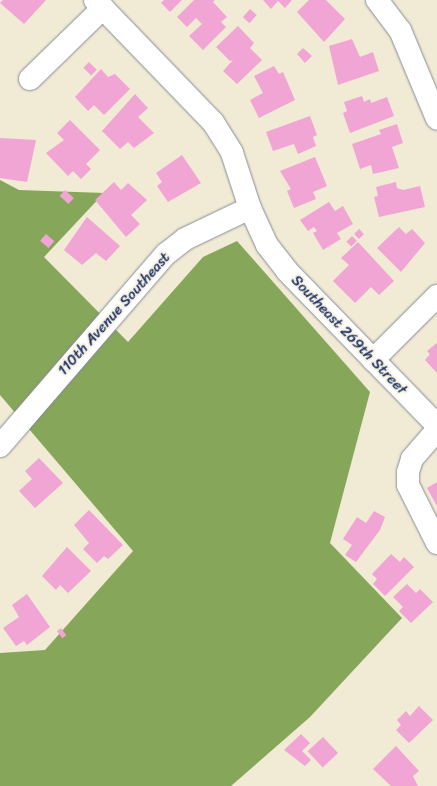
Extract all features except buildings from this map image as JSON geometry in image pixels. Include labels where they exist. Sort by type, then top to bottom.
[{"type":"street","points":[[377,0],[404,37],[437,119]]},
{"type":"street","points":[[30,79],[99,4]]},
{"type":"street","name":"Southeast 269th Street","points":[[99,4],[213,122],[232,153],[250,208],[267,245],[287,271],[437,425]]},
{"type":"street","name":"110th Avenue Southeast","points":[[0,446],[166,254],[185,239],[250,208]]},
{"type":"street","points":[[373,360],[437,296]]},
{"type":"street","points":[[437,430],[412,459],[408,472],[408,485],[437,543]]},
{"type":"green space","points":[[0,180],[19,190],[104,193],[44,257],[128,342],[203,257],[237,241],[370,392],[330,543],[402,618],[310,717],[231,786],[0,786],[0,653],[45,650],[133,551],[0,395]]}]
